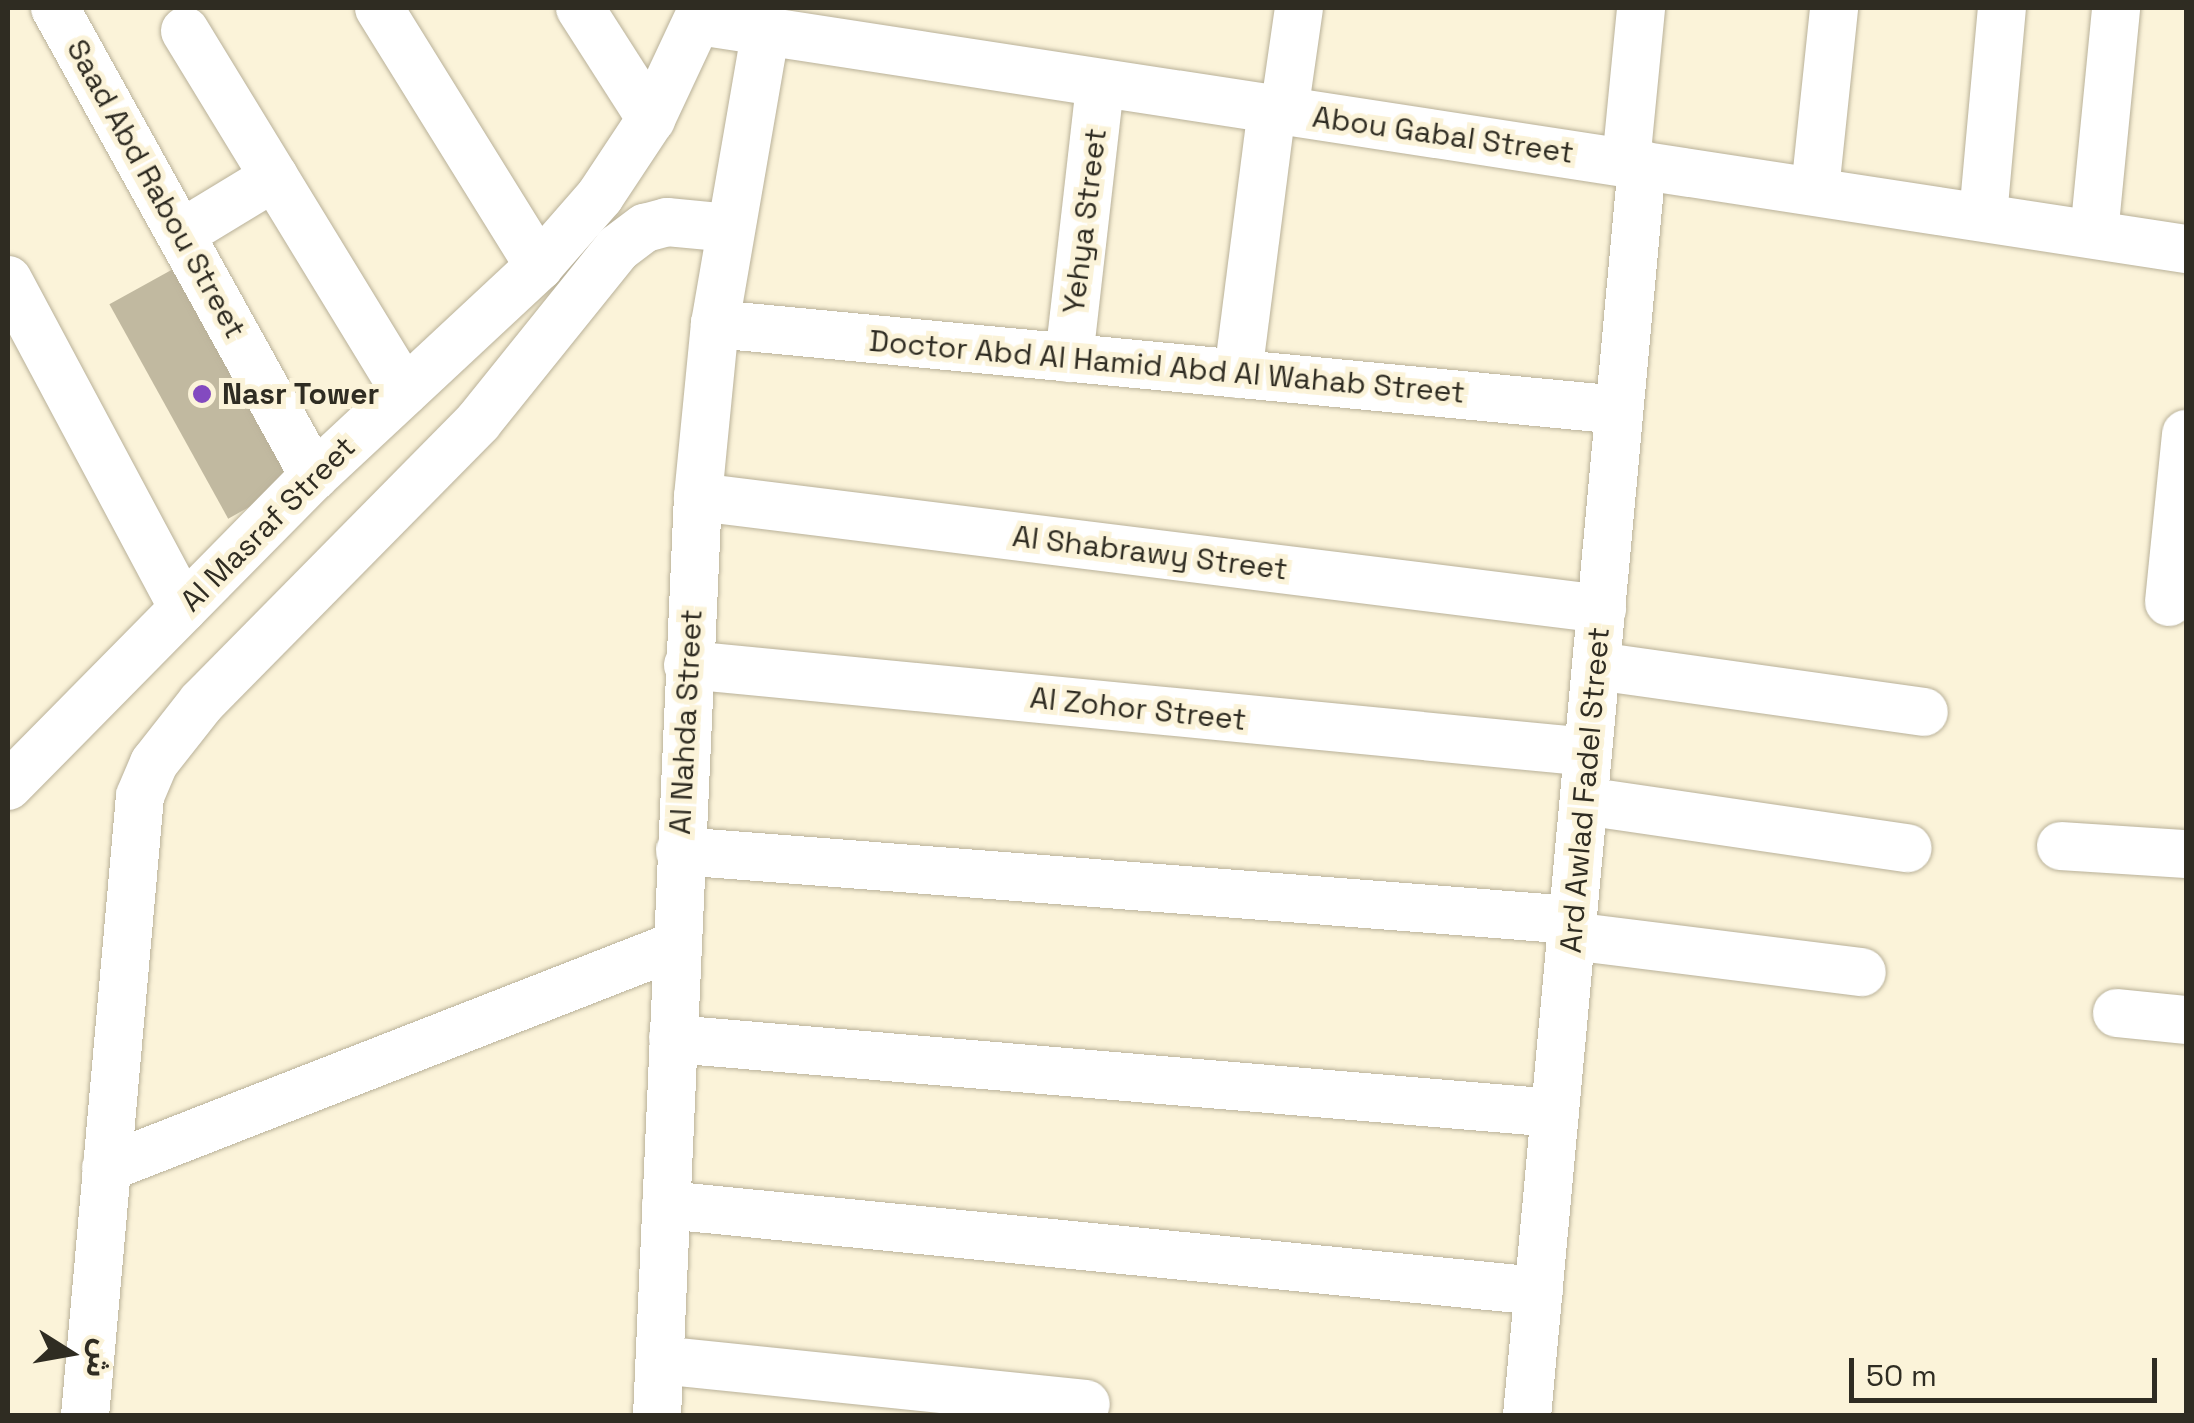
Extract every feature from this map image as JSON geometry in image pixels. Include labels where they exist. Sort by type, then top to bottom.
[{"type":"street","name":"Saad Abd Rabou Street","points":[[55,8],[314,476]]},
{"type":"street","points":[[379,8],[539,266]]},
{"type":"street","points":[[580,8],[651,119]]},
{"type":"street","points":[[1238,374],[1278,111],[1300,8]]},
{"type":"street","name":"Ard Awlad Fadel Street","points":[[1528,1416],[1619,410],[1641,8]]},
{"type":"street","points":[[1815,190],[1834,8]]},
{"type":"street","points":[[1983,216],[2002,8]]},
{"type":"street","points":[[2094,234],[2116,8]]},
{"type":"street","name":"Al Masraf Street","points":[[8,786],[314,476],[539,266],[600,196],[651,119],[701,14]]},
{"type":"street","name":"Abou Gabal Street","points":[[701,14],[765,34],[2186,249]]},
{"type":"street","points":[[185,31],[405,391]]},
{"type":"street","name":"Al Nahda Street","points":[[656,1415],[698,497],[715,324],[765,34]]},
{"type":"street","name":"Yehya Street","points":[[1069,358],[1100,84]]},
{"type":"street","points":[[182,234],[274,177]]},
{"type":"street","points":[[85,1416],[140,796],[172,736],[478,422],[618,248],[645,228],[668,222],[729,228]]},
{"type":"street","points":[[8,280],[183,608]]},
{"type":"street","name":"Doctor Abd Al Hamid Abd Al Wahab Street","points":[[715,324],[1619,410]]},
{"type":"street","points":[[2169,602],[2186,434]]},
{"type":"street","name":"Al Shabrawy Street","points":[[698,497],[1602,609]]},
{"type":"street","name":"Al Zohor Street","points":[[688,665],[1588,752]]},
{"type":"street","points":[[1597,666],[1924,712]]},
{"type":"street","points":[[1584,801],[1908,848]]},
{"type":"street","points":[[2061,846],[2186,854]]},
{"type":"street","points":[[680,851],[1572,928],[1862,972]]},
{"type":"street","points":[[106,1168],[676,945]]},
{"type":"street","points":[[2117,1013],[2186,1020]]},
{"type":"street","points":[[673,1039],[1555,1113]]},
{"type":"street","points":[[666,1206],[1539,1291]]},
{"type":"street","points":[[660,1360],[1086,1404]]},
{"type":"building","name":"Nasr Tower","points":[[175,268],[294,482],[228,519],[109,304]]},
{"type":"place","name":"Nasr Tower","points":[[202,394]]}]
